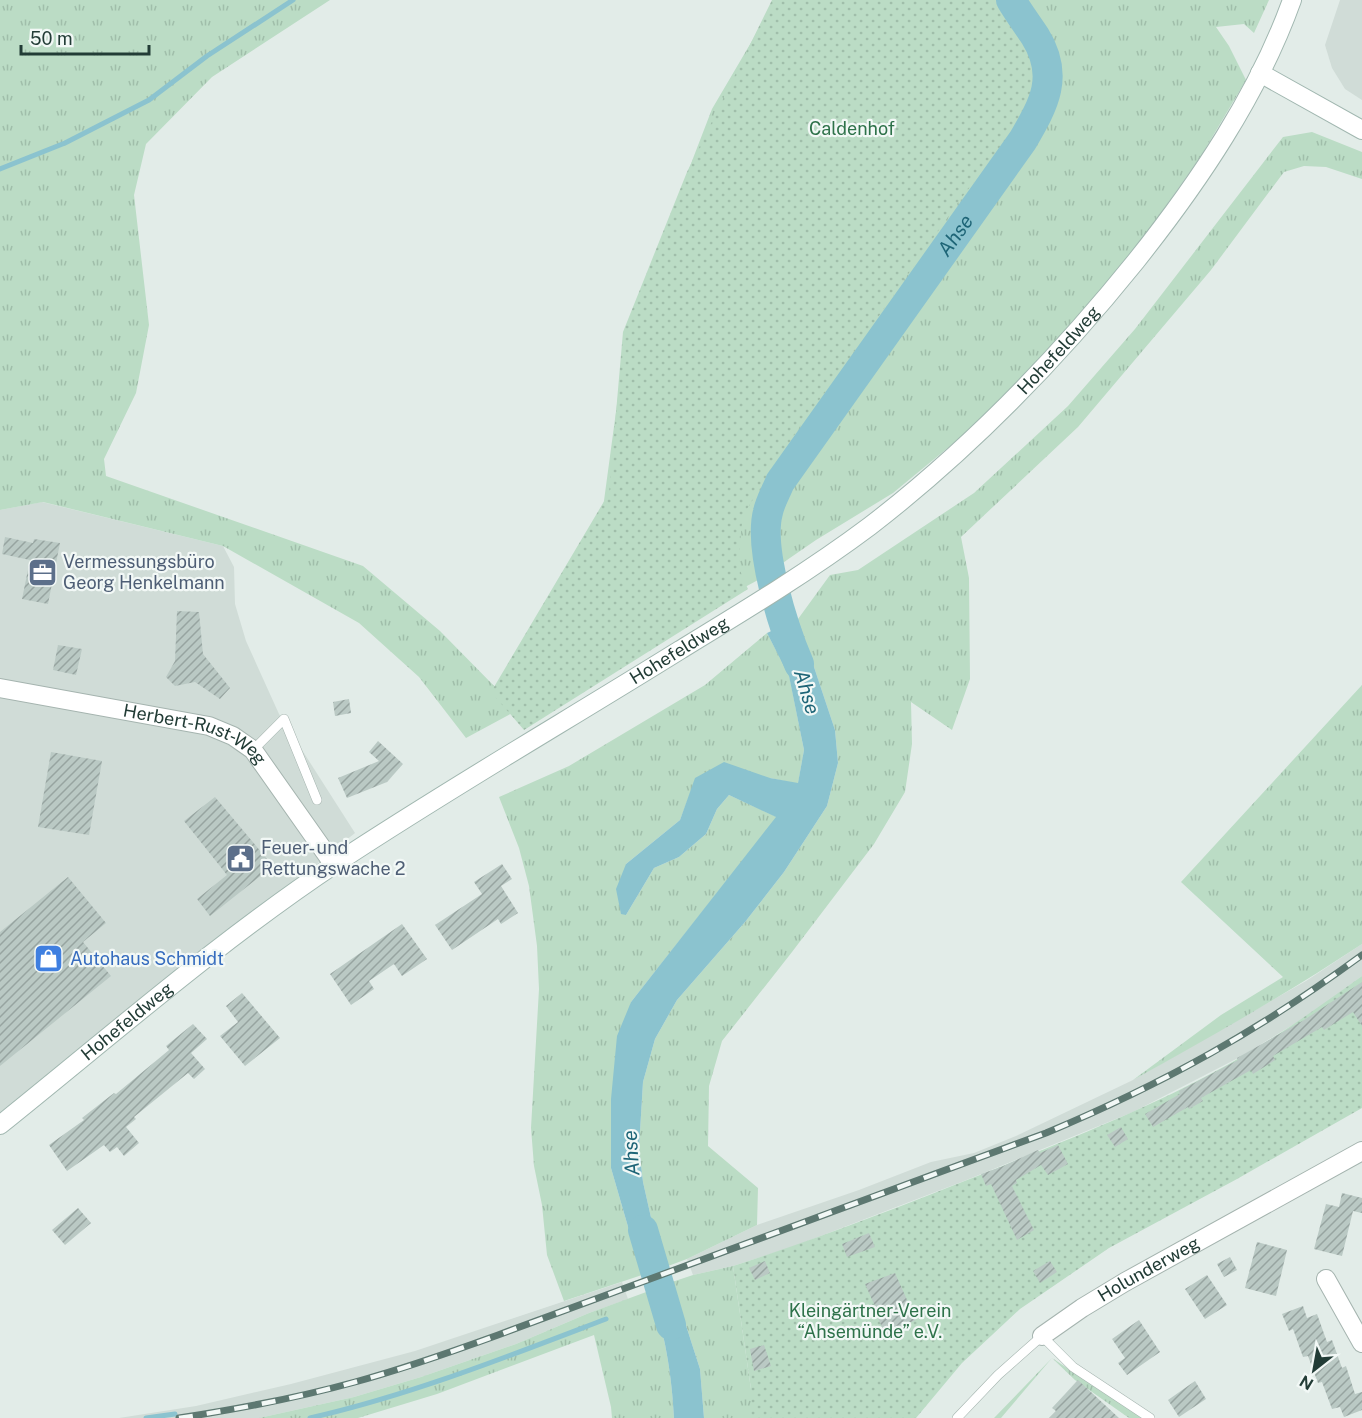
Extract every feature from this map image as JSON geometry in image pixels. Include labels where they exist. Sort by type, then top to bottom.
[{"type":"main road","name":"Hohefeldweg","points":[[0,1125],[232,938],[334,865],[739,614],[818,561],[869,526],[983,429],[1040,373],[1093,315],[1159,232],[1197,179],[1260,73],[1280,34],[1292,0]]},
{"type":"main road","points":[[1260,73],[1362,130]]},
{"type":"main road","name":"Herbert-Rust-Weg","points":[[0,688],[209,726],[233,735],[253,750],[334,865]]},
{"type":"main road","name":"Holunderweg","points":[[1042,1336],[1125,1282],[1362,1151]]},
{"type":"main road","points":[[1326,1279],[1362,1342]]},
{"type":"lane","points":[[253,750],[284,719],[318,800]]},
{"type":"lane","points":[[1042,1336],[1073,1367],[1150,1418]]},
{"type":"lane","name":"Holunderweg","points":[[957,1418],[998,1375],[1042,1336]]},
{"type":"shaded area","points":[[1340,0],[1362,0],[1362,100],[1345,89],[1332,68],[1325,45]]},
{"type":"shaded area","points":[[42,502],[223,546],[234,567],[235,604],[246,641],[279,714],[355,833],[0,1117],[0,510]]},
{"type":"shaded area","points":[[1362,944],[1362,976],[1309,1015],[1240,1057],[1133,1112],[964,1181],[792,1247],[733,1266],[693,1275],[687,1259],[757,1225],[859,1190],[931,1162],[974,1153],[1016,1136],[1133,1080],[1306,981]]},
{"type":"shaded area","points":[[622,1282],[628,1299],[516,1344],[421,1377],[354,1397],[259,1418],[119,1418],[196,1406],[291,1384],[415,1351]]},
{"type":"green space","points":[[0,0],[330,0],[212,77],[146,144],[134,195],[149,325],[136,393],[104,459],[106,476],[363,566],[440,631],[501,693],[603,508],[627,330],[712,109],[776,0],[1269,0],[1254,33],[1244,24],[1216,27],[1229,46],[1246,80],[1201,156],[1116,277],[1001,404],[893,493],[816,540],[758,580],[466,738],[419,677],[359,623],[223,546],[43,502],[0,510]]},
{"type":"green space","name":"Caldenhof","points":[[772,0],[993,0],[1028,52],[1034,72],[1031,100],[1005,142],[959,201],[804,420],[745,512],[741,529],[739,564],[748,589],[524,730],[491,692],[609,493],[623,332],[687,172]]},
{"type":"green space","points":[[1312,132],[1362,152],[1362,179],[1326,167],[1304,166],[1284,172],[1211,270],[1078,427],[961,537],[969,578],[970,679],[952,730],[911,702],[912,744],[905,792],[874,844],[722,1041],[709,1086],[708,1146],[758,1188],[757,1225],[668,1266],[652,1222],[643,1182],[639,1148],[643,1082],[655,1039],[677,1000],[745,922],[784,872],[827,806],[838,763],[835,730],[798,619],[830,575],[858,570],[974,493],[1068,406],[1135,329],[1283,137]]},
{"type":"green space","points":[[767,633],[789,675],[804,750],[798,784],[770,778],[696,778],[680,820],[626,864],[626,915],[654,868],[679,857],[706,834],[717,809],[729,795],[777,817],[631,1002],[611,1168],[642,1275],[564,1301],[547,1255],[531,1128],[539,989],[537,946],[529,886],[519,848],[499,797],[569,766],[705,685]]},
{"type":"green space","points":[[1362,685],[1362,944],[1249,1014],[1133,1080],[1221,1015],[1283,977],[1181,882]]},
{"type":"green space","name":"Kleingärtner-Verein “Ahsemünde” e.V.","points":[[1362,976],[1362,1108],[1109,1248],[1020,1309],[962,1363],[916,1418],[751,1418],[751,1389],[733,1266],[919,1199],[1146,1106],[1257,1048]]},
{"type":"green space","points":[[733,1266],[751,1389],[751,1418],[704,1418],[700,1369],[672,1282]]},
{"type":"green space","points":[[649,1291],[655,1305],[667,1353],[674,1418],[612,1418],[594,1335],[437,1394],[358,1418],[259,1418],[354,1397],[421,1377],[516,1344]]},
{"type":"green space","points":[[1052,1358],[1143,1418],[1129,1418],[1075,1380]]},
{"type":"green space","points":[[1052,1358],[1001,1418],[994,1418]]},
{"type":"water","points":[[798,619],[835,730],[838,763],[827,806],[784,872],[745,922],[677,1000],[655,1039],[643,1082],[639,1148],[643,1182],[652,1222],[668,1266],[642,1275],[611,1168],[611,1099],[617,1036],[631,1002],[776,817],[729,795],[717,809],[706,834],[679,857],[654,868],[626,915],[621,914],[616,889],[626,864],[680,820],[695,778],[724,762],[770,778],[798,783],[804,750],[789,676],[767,633]]},
{"type":"water","points":[[672,1282],[700,1369],[704,1418],[674,1418],[667,1353],[655,1305],[649,1291]]},
{"type":"building","points":[[5,537],[33,543],[34,539],[60,543],[48,604],[22,599],[30,560],[2,554]]},
{"type":"building","points":[[177,611],[199,612],[203,654],[230,688],[220,699],[195,682],[175,686],[166,677],[175,661]]},
{"type":"building","points":[[58,645],[82,649],[76,675],[53,670]]},
{"type":"building","points":[[349,699],[351,713],[335,716],[333,702]]},
{"type":"building","points":[[378,741],[403,764],[387,782],[347,798],[338,778],[379,761],[369,752]]},
{"type":"building","points":[[51,752],[102,761],[89,835],[38,827]]},
{"type":"building","name":"Feuer- und Rettungswache 2","points":[[215,797],[273,866],[210,916],[197,899],[227,875],[184,821]]},
{"type":"building","points":[[502,864],[512,879],[501,886],[518,913],[501,924],[498,919],[452,950],[435,925],[482,894],[474,882]]},
{"type":"building","name":"Autohaus Schmidt","points":[[68,877],[106,923],[83,942],[111,976],[0,1066],[0,932]]},
{"type":"building","points":[[402,924],[427,959],[402,976],[394,964],[369,981],[374,989],[351,1005],[330,974]]},
{"type":"building","points":[[1362,982],[1362,1026],[1353,1012],[1273,1056],[1275,1060],[1253,1074],[1251,1070],[1201,1098],[1203,1101],[1153,1127],[1145,1114],[1180,1094],[1179,1091],[1238,1060],[1237,1058],[1304,1020]]},
{"type":"building","points":[[242,993],[280,1038],[245,1066],[220,1036],[238,1022],[226,1006]]},
{"type":"building","points":[[193,1024],[207,1039],[191,1053],[205,1069],[194,1079],[188,1073],[134,1117],[136,1119],[126,1127],[139,1143],[124,1156],[117,1147],[110,1152],[104,1145],[67,1171],[49,1145],[84,1120],[82,1118],[114,1093],[116,1094],[169,1050],[166,1046]]},
{"type":"building","points":[[1121,1127],[1128,1139],[1115,1147],[1107,1135]]},
{"type":"building","points":[[1058,1145],[1068,1164],[1048,1175],[1041,1165],[1016,1180],[1017,1183],[1012,1186],[1034,1230],[1017,1240],[991,1184],[986,1186],[981,1174],[1038,1150],[1040,1153]]},
{"type":"building","points":[[1342,1193],[1362,1198],[1362,1213],[1353,1211],[1342,1256],[1314,1249],[1326,1204],[1339,1207]]},
{"type":"building","points":[[78,1208],[91,1223],[65,1245],[52,1230]]},
{"type":"building","points":[[869,1233],[875,1247],[847,1257],[842,1244]]},
{"type":"building","points":[[1257,1242],[1287,1250],[1276,1296],[1245,1288]]},
{"type":"building","points":[[1230,1257],[1237,1270],[1224,1277],[1217,1264]]},
{"type":"building","points":[[765,1261],[770,1273],[755,1280],[749,1268]]},
{"type":"building","points":[[1050,1261],[1057,1272],[1040,1283],[1033,1271]]},
{"type":"building","points":[[895,1273],[916,1320],[885,1334],[865,1284]]},
{"type":"building","points":[[1207,1275],[1227,1305],[1205,1319],[1185,1289]]},
{"type":"building","points":[[1303,1306],[1307,1318],[1317,1314],[1327,1342],[1332,1340],[1342,1368],[1346,1366],[1355,1394],[1362,1392],[1362,1410],[1344,1417],[1340,1407],[1332,1409],[1322,1382],[1318,1383],[1308,1356],[1303,1357],[1293,1329],[1289,1331],[1282,1314]]},
{"type":"building","points":[[1139,1320],[1160,1352],[1127,1375],[1118,1363],[1125,1358],[1112,1339]]},
{"type":"building","points":[[764,1345],[771,1366],[754,1371],[750,1349]]},
{"type":"building","points":[[1078,1380],[1119,1418],[1049,1418],[1056,1411],[1052,1408]]},
{"type":"building","points":[[1195,1381],[1206,1399],[1179,1417],[1168,1400]]},
{"type":"waterway","points":[[0,169],[65,143],[149,100],[207,56],[293,0]]},
{"type":"waterway","name":"Ahse","points":[[799,664],[786,631],[769,567],[766,528],[769,508],[780,482],[1023,140],[1043,102],[1048,77],[1043,50],[1011,0]]},
{"type":"waterway","name":"Ahse","points":[[643,1230],[671,1325]]},
{"type":"waterway","points":[[310,1418],[422,1386],[496,1361],[606,1319]]},
{"type":"waterway","points":[[146,1418],[175,1414]]},
{"type":"railway","points":[[179,1418],[311,1393],[409,1366],[1046,1133],[1130,1095],[1210,1054],[1286,1008],[1362,955]]},
{"type":"place","name":"Vermessungsbüro Georg Henkelmann","points":[[42,572]]},
{"type":"place","name":"Feuer- und Rettungswache 2","points":[[240,858]]},
{"type":"place","name":"Autohaus Schmidt","points":[[49,959]]}]
